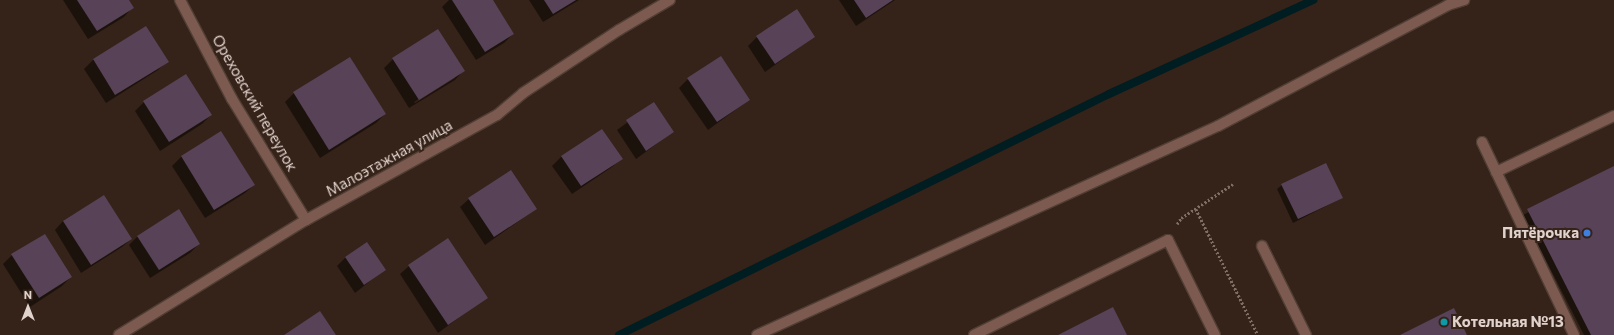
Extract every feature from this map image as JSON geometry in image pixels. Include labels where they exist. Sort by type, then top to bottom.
[{"type":"street","name":"Ореховский переулок","points":[[180,0],[232,99],[306,220]]},
{"type":"street","name":"Малоэтажная улица","points":[[119,335],[306,220],[497,115],[523,94],[619,30],[670,0]]},
{"type":"street","points":[[757,335],[1218,126],[1448,5],[1464,0]]},
{"type":"street","points":[[1496,172],[1614,116]]},
{"type":"street","points":[[1482,142],[1574,335]]},
{"type":"street","points":[[974,335],[1168,240],[1215,335]]},
{"type":"street","points":[[1262,246],[1306,335]]},
{"type":"path","points":[[1168,240],[1180,218],[1196,210],[1233,184]]},
{"type":"path","points":[[1196,210],[1258,335]]},
{"type":"building","points":[[77,0],[129,0],[134,8],[97,31]]},
{"type":"building","points":[[452,0],[493,0],[514,34],[485,52]]},
{"type":"building","points":[[544,0],[576,0],[553,14]]},
{"type":"building","points":[[854,0],[893,0],[866,18]]},
{"type":"building","points":[[797,9],[815,37],[775,64],[756,36]]},
{"type":"building","points":[[146,26],[169,62],[115,95],[93,59]]},
{"type":"building","points":[[438,29],[465,71],[419,100],[392,58]]},
{"type":"building","points":[[721,56],[750,100],[717,122],[687,78]]},
{"type":"building","points":[[350,57],[386,114],[329,150],[293,92]]},
{"type":"building","points":[[186,74],[212,115],[169,142],[143,101]]},
{"type":"building","points":[[654,102],[674,132],[646,151],[626,120]]},
{"type":"building","points":[[602,129],[623,159],[581,186],[561,156]]},
{"type":"building","points":[[221,131],[255,185],[214,210],[181,156]]},
{"type":"building","points":[[1326,163],[1343,198],[1298,219],[1281,184]]},
{"type":"building","points":[[1614,166],[1614,335],[1591,335],[1527,209]]},
{"type":"building","points":[[511,170],[537,209],[494,237],[468,198]]},
{"type":"building","points":[[104,195],[132,239],[91,265],[63,221]]},
{"type":"building","points":[[179,209],[200,244],[159,270],[137,236]]},
{"type":"building","points":[[45,234],[72,277],[39,298],[11,254]]},
{"type":"building","points":[[448,238],[488,298],[448,325],[408,265]]},
{"type":"building","points":[[367,242],[386,270],[364,285],[345,257]]},
{"type":"building","points":[[1113,307],[1127,335],[1058,335]]},
{"type":"building","name":"Котельная №13","points":[[1454,308],[1467,335],[1400,335]]},
{"type":"building","points":[[320,311],[336,335],[284,335]]},
{"type":"waterway","points":[[619,335],[1109,94],[1313,0]]},
{"type":"place","name":"Пятёрочка","points":[[1587,233]]},
{"type":"place","name":"Котельная №13","points":[[1444,322]]}]
